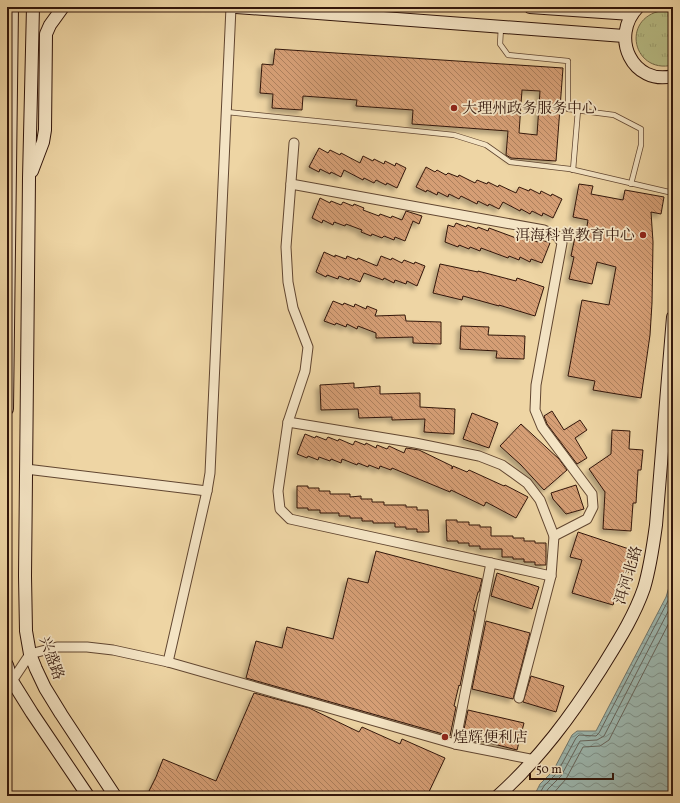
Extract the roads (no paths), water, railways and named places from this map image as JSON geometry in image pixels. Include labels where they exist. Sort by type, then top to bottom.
[{"type":"street","points":[[7,409],[12,7]]},
{"type":"street","name":"兴盛路","points":[[33,7],[29,178],[25,568],[26,631],[30,654],[45,688],[60,714],[115,796]]},
{"type":"street","points":[[29,178],[43,142],[45,130],[46,34],[50,25],[63,7]]},
{"type":"street","points":[[168,662],[210,473],[231,7]]},
{"type":"street","points":[[236,7],[624,36]]},
{"type":"street","points":[[530,7],[635,11]]},
{"type":"street","points":[[635,11],[626,25],[624,36],[626,49],[632,61],[642,71],[654,76],[668,78],[673,76]]},
{"type":"street","points":[[294,143],[286,247],[288,282],[293,308],[308,347],[305,371],[288,422],[278,491],[280,509],[290,519],[551,576]]},
{"type":"street","points":[[291,184],[544,230],[557,236],[562,243],[536,384],[535,410],[542,428],[592,494],[593,507],[587,519],[554,536]]},
{"type":"street","name":"洱河北路","points":[[498,796],[520,776],[549,744],[583,697],[617,643],[644,589],[652,558],[656,525],[673,317]]},
{"type":"street","points":[[288,422],[454,450],[479,456],[502,465],[528,483],[540,500],[554,536],[551,576],[519,698]]},
{"type":"street","points":[[26,469],[207,491]]},
{"type":"street","points":[[455,744],[492,563]]},
{"type":"street","points":[[10,682],[30,654],[57,647],[87,647],[113,650],[168,662],[455,744],[535,760]]},
{"type":"street","points":[[7,665],[10,682],[88,796]]},
{"type":"lane","points":[[501,27],[500,44],[508,55],[568,61],[568,109],[614,115],[641,129],[640,145],[631,184]]},
{"type":"lane","points":[[573,170],[578,110]]},
{"type":"lane","points":[[227,112],[454,135],[486,145],[510,162],[573,170],[673,193]]},
{"type":"water","points":[[673,574],[673,796],[534,796],[540,784],[553,771],[572,735],[577,731],[596,731],[666,597]]},
{"type":"place","name":"大理州政务服务中心","points":[[454,108]]},
{"type":"place","name":"洱海科普教育中心","points":[[643,235]]},
{"type":"place","name":"煌辉便利店","points":[[445,737]]}]
